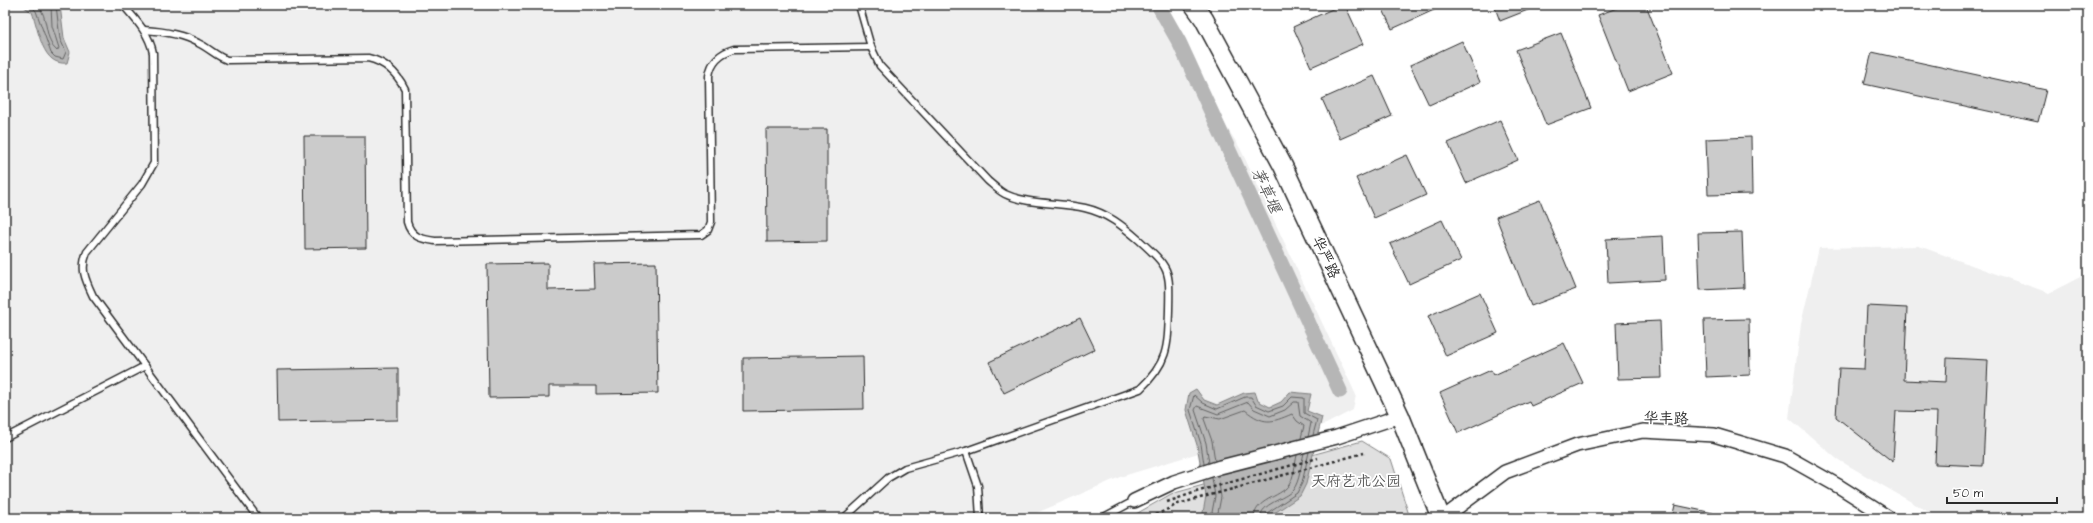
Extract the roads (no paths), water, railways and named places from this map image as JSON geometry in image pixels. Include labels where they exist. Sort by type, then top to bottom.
[{"type":"street","name":"华严路","points":[[1194,5],[1204,19],[1283,166],[1400,416],[1442,518]]},
{"type":"street","points":[[1134,501],[1174,482],[1220,467],[1337,437],[1400,416]]},
{"type":"street","name":"华丰路","points":[[1442,518],[1505,472],[1577,445],[1643,431],[1714,435],[1785,456],[1840,487],[1889,518]]},
{"type":"lane","points":[[123,5],[144,30],[151,42],[153,54],[154,163],[142,184],[87,252],[83,263],[84,277],[92,296],[258,518]]},
{"type":"lane","points":[[844,518],[888,478],[905,468],[966,451],[1140,389],[1154,377],[1164,358],[1168,341],[1168,273],[1159,258],[1123,226],[1106,215],[1085,208],[1028,200],[1004,194],[988,181],[880,66],[871,47],[859,5]]},
{"type":"lane","points":[[144,30],[162,32],[194,41],[218,57],[228,60],[368,58],[379,61],[388,66],[400,78],[405,89],[407,222],[410,231],[415,236],[435,241],[701,235],[708,230],[711,222],[709,76],[710,67],[716,59],[723,52],[734,49],[871,47]]},
{"type":"lane","points":[[5,438],[145,366]]},
{"type":"lane","points":[[966,451],[978,486],[980,518]]},
{"type":"lane","points":[[1102,518],[1134,501]]},
{"type":"water","points":[[21,5],[60,5],[64,38],[70,52],[67,63],[52,59],[47,53],[43,46],[32,12]]},
{"type":"water","points":[[1196,389],[1204,400],[1217,405],[1244,393],[1255,392],[1258,401],[1270,407],[1281,402],[1290,392],[1311,394],[1307,411],[1322,417],[1306,484],[1300,496],[1267,518],[1202,518],[1206,496],[1197,445],[1186,410],[1189,393]]},
{"type":"waterway","name":"茅草堰","points":[[1158,5],[1179,42],[1340,391]]},
{"type":"park label","name":"天府艺术公园","points":[[1356,481]]}]
